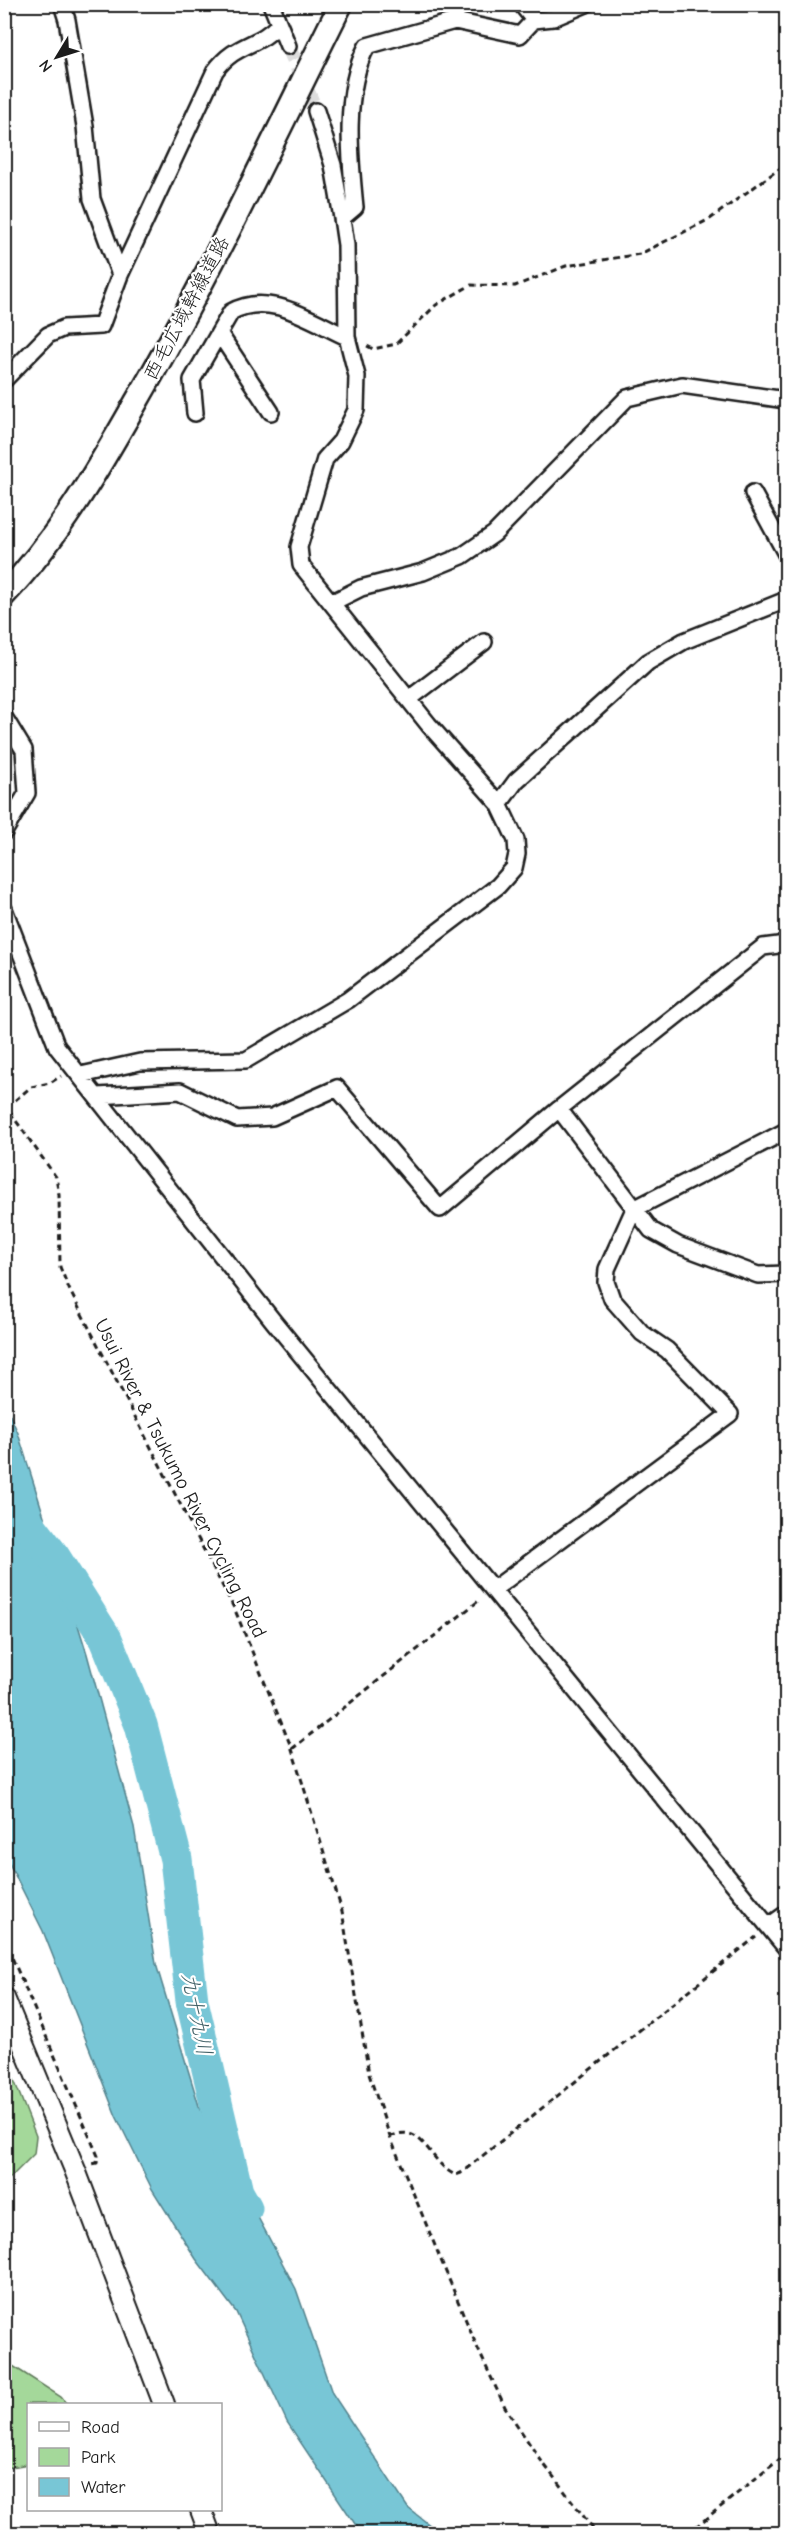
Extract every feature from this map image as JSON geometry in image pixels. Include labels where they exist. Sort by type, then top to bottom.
[{"type":"main road","name":"西毛広域幹線道路","points":[[4,595],[54,533],[90,481],[149,381],[341,4]]},
{"type":"street","points":[[62,4],[67,20],[85,126],[92,199],[120,275]]},
{"type":"street","points":[[271,4],[288,46]]},
{"type":"street","points":[[521,4],[534,20]]},
{"type":"street","points":[[342,218],[355,207],[349,145],[358,64],[367,46],[454,21],[520,35],[534,20],[553,18],[586,4]]},
{"type":"street","points":[[4,380],[48,335],[64,328],[101,326],[120,275],[215,71],[230,54],[270,34],[279,24]]},
{"type":"street","points":[[77,1071],[140,1062],[246,1060],[348,1000],[498,886],[514,868],[516,840],[499,804],[409,699],[301,565],[299,547],[325,459],[341,441],[356,410],[357,376],[346,337],[346,245],[333,165],[316,111]]},
{"type":"street","points":[[195,413],[192,380],[231,312],[242,306],[257,303],[273,304],[346,337]]},
{"type":"street","points":[[219,333],[271,412]]},
{"type":"street","points":[[333,602],[361,588],[423,572],[462,556],[494,534],[627,398],[682,385],[786,400]]},
{"type":"street","points":[[753,493],[786,554]]},
{"type":"street","points":[[499,804],[516,781],[648,662],[684,641],[786,600]]},
{"type":"street","points":[[409,699],[484,642]]},
{"type":"street","points":[[4,717],[24,750],[27,793],[4,832]]},
{"type":"street","points":[[4,909],[57,1047],[98,1096],[274,1322],[786,1948]]},
{"type":"street","points":[[98,1096],[180,1091],[237,1119],[272,1117],[337,1088],[440,1209],[559,1109],[763,947],[786,944]]},
{"type":"street","points":[[559,1109],[651,1230],[678,1245],[758,1275],[786,1274]]},
{"type":"street","points":[[494,1589],[730,1414],[667,1350],[642,1332],[612,1299],[606,1282],[607,1269],[634,1209],[786,1131]]},
{"type":"street","points":[[769,1926],[786,1914]]},
{"type":"street","points":[[4,1998],[75,2170],[164,2403]]},
{"type":"street","points":[[201,2511],[210,2534]]},
{"type":"path","points":[[346,337],[373,349],[396,344],[436,304],[471,285],[515,286],[566,266],[640,254],[710,219],[786,164]]},
{"type":"path","points":[[6,1105],[31,1086],[50,1083],[77,1071]]},
{"type":"path","name":"Usui River & Tsukumo River Cycling Road","points":[[6,1105],[56,1177],[59,1195],[60,1268],[70,1291],[235,1610],[292,1749],[342,1911],[369,2074],[390,2137],[477,2347],[506,2407],[537,2455],[597,2534]]},
{"type":"path","points":[[292,1749],[494,1589]]},
{"type":"path","points":[[390,2137],[400,2132],[411,2132],[422,2140],[445,2171],[456,2175],[461,2173],[769,1926]]},
{"type":"path","points":[[4,1938],[98,2156],[96,2163],[87,2166]]},
{"type":"path","points":[[687,2534],[786,2454]]},
{"type":"green space","points":[[5,2057],[36,2136],[34,2154],[5,2183]]},
{"type":"green space","points":[[5,2361],[61,2397],[66,2403],[27,2403],[27,2464],[5,2468]]},
{"type":"water","points":[[4,1402],[18,1433],[87,1654],[134,1827],[156,1964],[199,2106],[296,2289],[332,2393],[408,2508],[440,2533],[361,2533],[287,2422],[236,2312],[196,2259],[152,2189],[116,2116],[43,1931],[5,1855]]},
{"type":"waterway","name":"九十九川","points":[[4,1492],[54,1557],[106,1639],[141,1725],[176,1859],[192,2001],[237,2192],[246,2208]]},
{"type":"tunnel","points":[[288,46],[316,111]]}]
